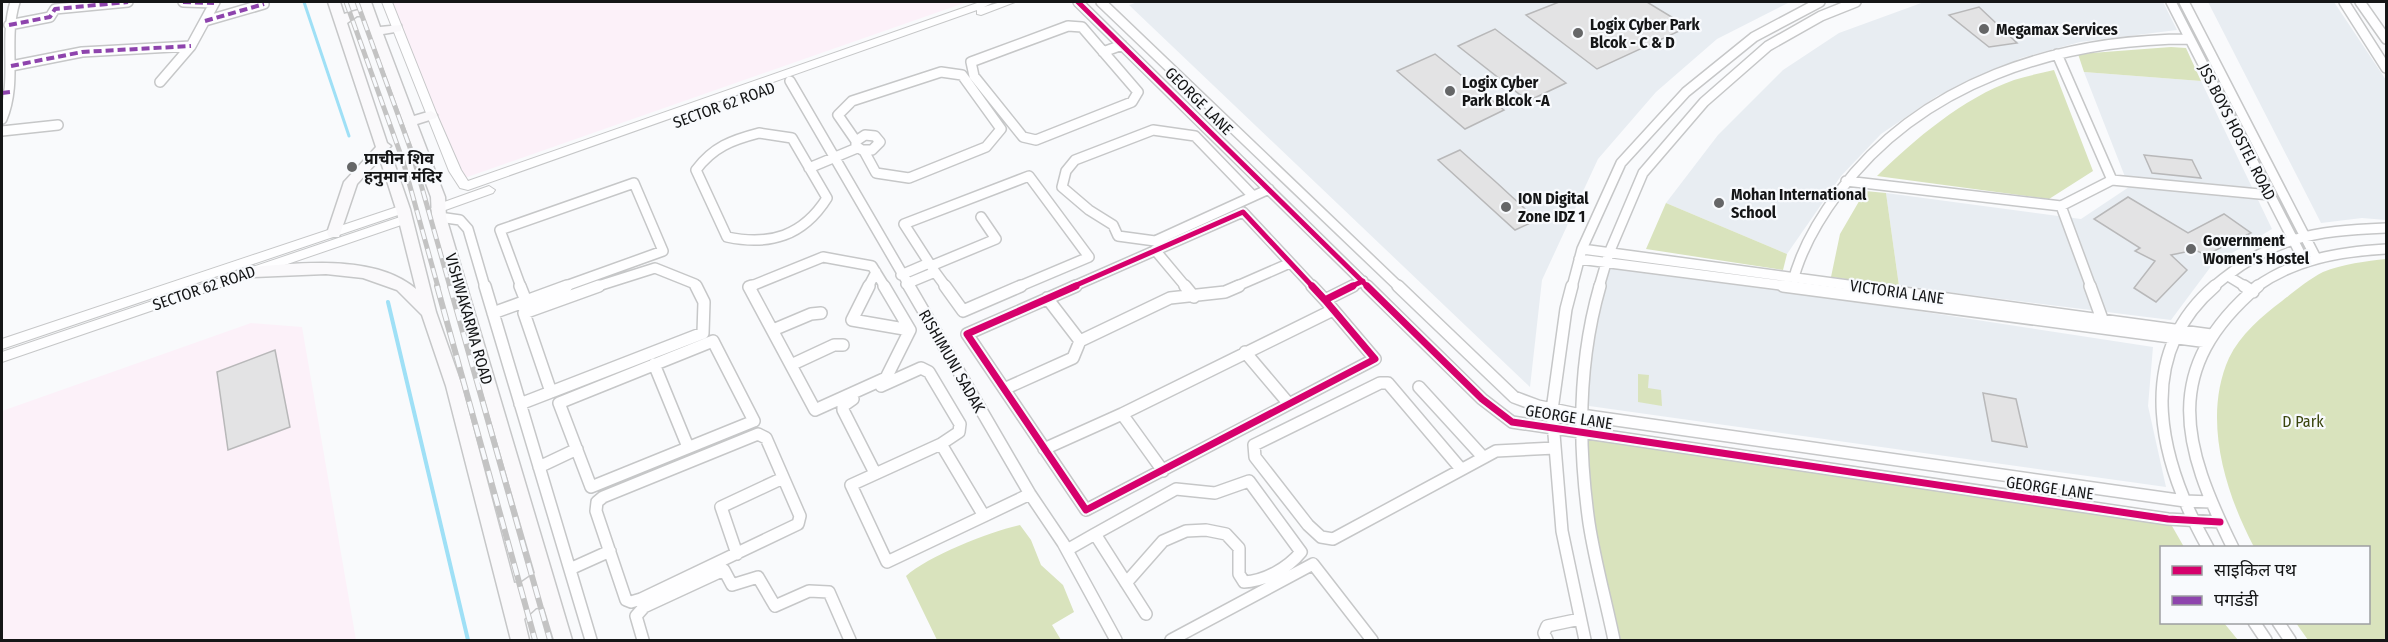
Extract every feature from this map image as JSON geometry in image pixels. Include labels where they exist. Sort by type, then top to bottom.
[{"type":"main road","points":[[335,3],[346,5],[357,2]]},
{"type":"main road","name":"VISHWAKARMA ROAD","points":[[335,3],[384,146],[429,312],[454,386],[520,640]]},
{"type":"main road","points":[[341,21],[367,7]]},
{"type":"main road","name":"VISHWAKARMA ROAD","points":[[367,7],[438,197],[438,213],[563,640]]},
{"type":"main road","points":[[376,31],[397,28]]},
{"type":"main road","points":[[410,123],[431,115]]},
{"type":"main road","points":[[334,233],[351,182],[384,146]]},
{"type":"main road","points":[[251,272],[327,268],[369,274],[400,285],[429,312]]},
{"type":"main road","points":[[507,591],[523,591],[541,579],[544,574]]},
{"type":"main road","points":[[514,618],[527,603],[542,598],[551,600]]},
{"type":"street","points":[[2,119],[6,111],[6,93],[12,78],[7,28],[10,12],[15,2]]},
{"type":"street","points":[[7,28],[50,16],[55,9],[128,2]]},
{"type":"street","points":[[160,82],[191,46],[214,2],[183,2]]},
{"type":"street","points":[[205,21],[260,7],[267,2]]},
{"type":"street","points":[[387,2],[431,115]]},
{"type":"street","name":"SECTOR 62 ROAD","points":[[438,213],[658,124],[989,2]]},
{"type":"street","name":"SECTOR 62 ROAD","points":[[431,115],[455,171],[464,185],[472,186],[790,81],[1010,2]]},
{"type":"street","name":"GEORGE LANE","points":[[1078,2],[1482,399],[1512,422],[1553,430],[2168,519],[2220,522]]},
{"type":"street","name":"GEORGE LANE","points":[[1101,2],[1514,397],[1552,410],[1581,415],[2185,501],[2211,502]]},
{"type":"street","points":[[1585,640],[1562,531],[1552,410],[1566,309],[1581,254],[1621,163],[1686,92],[1754,37],[1820,2]]},
{"type":"street","points":[[1614,640],[1589,524],[1581,415],[1583,375],[1592,313],[1608,258],[1643,173],[1704,102],[1768,46],[1821,16],[1856,2]]},
{"type":"street","name":"JSS BOYS HOSTEL ROAD","points":[[2171,2],[2292,239],[2310,260]]},
{"type":"street","name":"JSS BOYS HOSTEL ROAD","points":[[2184,2],[2305,235],[2310,260]]},
{"type":"street","points":[[2344,2],[2386,68]]},
{"type":"street","points":[[2360,2],[2386,39]]},
{"type":"street","points":[[1068,26],[1082,27],[1103,52],[1138,92],[1132,102],[1036,140],[1023,137],[974,76],[971,62],[1068,26]]},
{"type":"street","points":[[1793,283],[1796,264],[1813,231],[1846,181],[1886,138],[1910,119],[1959,91],[2008,69],[2057,54],[2126,41],[2190,39]]},
{"type":"street","points":[[1103,52],[1122,45]]},
{"type":"street","points":[[11,66],[82,52],[191,46]]},
{"type":"street","points":[[2057,54],[2112,180]]},
{"type":"street","points":[[2202,63],[2217,64]]},
{"type":"street","points":[[942,72],[962,75],[1001,129],[986,147],[909,178],[876,173],[859,147],[838,115],[852,101],[942,72]]},
{"type":"street","name":"RISHIMUNI SADAK","points":[[790,81],[1030,494],[1067,550],[1116,640]]},
{"type":"street","points":[[2,131],[58,125]]},
{"type":"street","points":[[1252,196],[1195,136],[1160,130],[1153,130],[1075,160],[1066,171],[1062,187],[1089,210],[1113,225],[1118,236],[1146,241],[1155,241],[1269,189]]},
{"type":"street","points":[[759,133],[792,138],[810,168],[827,198],[820,211],[806,225],[782,237],[761,243],[727,237],[696,170],[706,155],[718,147],[759,133]]},
{"type":"street","points":[[810,168],[859,147]]},
{"type":"street","points":[[1029,176],[1089,257],[963,311],[932,267],[904,224],[1029,176]]},
{"type":"street","points":[[1846,181],[2061,206],[2112,180],[2270,195]]},
{"type":"street","points":[[493,313],[526,301],[663,251],[634,183],[500,230],[526,301]]},
{"type":"street","points":[[2061,206],[2102,320]]},
{"type":"street","points":[[1243,212],[1325,300],[1375,359],[1086,510],[967,334],[1155,250],[1243,212]]},
{"type":"street","points":[[438,213],[460,220],[468,229],[591,640]]},
{"type":"street","name":"SECTOR 62 ROAD","points":[[2,344],[334,233],[404,214]]},
{"type":"street","name":"SECTOR 62 ROAD","points":[[2,357],[251,272],[404,214]]},
{"type":"street","points":[[892,300],[906,284],[932,267],[996,239],[981,217]]},
{"type":"street","points":[[2207,546],[2174,477],[2165,443],[2160,405],[2169,354],[2181,323],[2201,299],[2228,276],[2265,251],[2305,235],[2386,228]]},
{"type":"street","points":[[2232,546],[2211,502],[2189,428],[2191,394],[2198,364],[2210,339],[2231,312],[2278,273],[2310,260],[2351,251],[2386,249]]},
{"type":"street","points":[[1155,250],[1194,297]]},
{"type":"street","name":"VICTORIA LANE","points":[[1581,254],[2210,339]]},
{"type":"street","points":[[823,256],[872,266],[910,330],[886,378],[815,410],[749,287],[823,256]]},
{"type":"street","points":[[1004,389],[1073,358],[1080,341],[1170,298],[1226,292],[1290,263]]},
{"type":"street","points":[[520,404],[551,392],[703,333],[704,302],[695,284],[655,268],[524,313],[551,392]]},
{"type":"street","points":[[876,272],[852,320],[910,330]]},
{"type":"street","points":[[2228,276],[2253,292]]},
{"type":"street","points":[[1325,300],[1362,281]]},
{"type":"street","name":"VICTORIA LANE","points":[[1793,283],[2102,320],[2177,334]]},
{"type":"street","points":[[1047,297],[1080,341]]},
{"type":"street","points":[[1044,449],[1122,414],[1333,310]]},
{"type":"street","points":[[772,330],[811,314],[821,313]]},
{"type":"street","points":[[713,341],[754,421],[591,487],[559,403],[654,364],[713,341]]},
{"type":"street","points":[[791,365],[834,345],[843,345]]},
{"type":"street","points":[[1245,352],[1289,404]]},
{"type":"street","points":[[654,364],[688,447]]},
{"type":"street","points":[[875,473],[843,406],[921,368],[929,372],[960,424],[959,432],[941,444],[851,486],[887,562],[1030,494]]},
{"type":"street","points":[[1461,469],[1388,383],[1380,383],[1254,445],[1255,457],[1308,525],[1321,537],[1333,538],[1496,451],[1555,448]]},
{"type":"street","points":[[1419,387],[1483,457]]},
{"type":"street","points":[[1122,414],[1162,471]]},
{"type":"street","points":[[758,434],[766,438],[801,521],[794,527],[632,602],[626,600],[610,551],[596,511],[597,502],[603,497],[758,434]]},
{"type":"street","points":[[941,444],[984,516]]},
{"type":"street","points":[[539,467],[577,449]]},
{"type":"street","points":[[737,554],[721,507],[783,478]]},
{"type":"street","points":[[1067,550],[1176,489],[1189,487],[1206,492],[1220,492],[1249,482],[1257,489],[1301,552],[1296,561],[1252,583],[1244,582],[1239,573],[1239,548],[1226,534],[1206,530],[1186,531],[1163,541],[1126,583]]},
{"type":"street","points":[[1095,534],[1146,615]]},
{"type":"street","points":[[570,569],[610,551]]},
{"type":"street","points":[[1171,640],[1313,564],[1372,640]]},
{"type":"street","points":[[643,640],[636,616],[644,607],[724,570],[732,585],[758,577],[775,606],[813,589],[822,588],[829,592],[840,612],[850,640]]},
{"type":"street","points":[[1547,640],[1544,633],[1547,626],[1580,619]]},
{"type":"street","points":[[2255,624],[2266,640]]},
{"type":"street","points":[[2279,624],[2290,640]]},
{"type":"shaded area","points":[[383,2],[967,2],[456,181]]},
{"type":"shaded area","points":[[1138,2],[1790,2],[1717,39],[1656,92],[1598,159],[1542,280],[1530,387],[1129,5]]},
{"type":"shaded area","points":[[1924,2],[2163,2],[2177,30],[2080,42],[2021,58],[1937,96],[1881,134],[1841,176],[1787,254],[1666,203],[1718,135],[1783,70],[1839,33]]},
{"type":"shaded area","points":[[2208,2],[2334,2],[2386,80],[2386,220],[2362,218],[2321,223]]},
{"type":"shaded area","points":[[2084,72],[2201,81],[2272,229],[2212,265],[2171,320],[1899,286],[1886,193],[2081,219],[2129,187]]},
{"type":"shaded area","points":[[1619,265],[2153,347],[2148,406],[2166,487],[1582,405],[1605,268]]},
{"type":"shaded area","points":[[251,323],[302,327],[356,640],[2,640],[2,411]]},
{"type":"green space","points":[[2171,47],[2186,48],[2201,81],[2084,72],[2078,54]]},
{"type":"green space","points":[[2054,70],[2093,171],[2049,199],[1877,176],[1924,134],[1976,97],[2014,80]]},
{"type":"green space","points":[[1865,191],[1886,193],[1899,286],[1831,277],[1840,234]]},
{"type":"green space","points":[[1666,203],[1787,254],[1783,270],[1646,249]]},
{"type":"green space","name":"D Park","points":[[2386,259],[2386,640],[2308,640],[2297,624],[2370,624],[2370,546],[2253,546],[2243,526],[2226,479],[2217,430],[2217,405],[2221,381],[2229,358],[2252,326],[2302,285],[2318,275],[2330,269]]},
{"type":"green space","points":[[1638,374],[1649,375],[1648,388],[1661,390],[1662,406],[1638,402]]},
{"type":"green space","points":[[1583,433],[2168,519],[2183,546],[2160,546],[2160,624],[2225,624],[2238,640],[1617,640],[1592,541]]},
{"type":"green space","points":[[1020,525],[1031,540],[1041,565],[1063,585],[1074,612],[1052,625],[1061,640],[937,640],[906,576],[929,560],[960,545]]},
{"type":"building","name":"Logix Cyber Park Blcok - C & D","points":[[1559,2],[1647,2],[1688,27],[1597,69],[1526,15]]},
{"type":"building","name":"Megamax Services","points":[[1979,7],[2017,43],[1989,47],[1949,15]]},
{"type":"building","points":[[1495,29],[1566,83],[1528,101],[1458,46]]},
{"type":"building","name":"Logix Cyber Park Blcok -A","points":[[1435,54],[1504,110],[1465,129],[1397,71]]},
{"type":"building","points":[[1460,150],[1537,220],[1515,230],[1438,160]]},
{"type":"building","points":[[2144,155],[2192,160],[2201,178],[2152,173]]},
{"type":"building","name":"Government Women's Hostel","points":[[2128,197],[2188,233],[2224,214],[2251,233],[2206,255],[2195,250],[2171,255],[2187,270],[2156,302],[2134,288],[2155,261],[2135,251],[2140,248],[2094,219]]},
{"type":"building","points":[[275,350],[290,427],[228,450],[217,372]]},
{"type":"building","points":[[1983,393],[2016,399],[2027,447],[1992,441]]},
{"type":"waterway","points":[[304,2],[349,136]]},
{"type":"waterway","points":[[388,302],[468,640]]},
{"type":"railway","points":[[346,2],[403,161],[438,287]]},
{"type":"railway","points":[[357,2],[413,156],[450,287]]},
{"type":"railway","points":[[437,286],[535,640]]},
{"type":"railway","points":[[450,286],[550,640]]},
{"type":"marked path","points":[[9,25],[50,17],[55,9],[128,2]]},
{"type":"marked path","points":[[183,2],[214,3]]},
{"type":"marked path","points":[[205,21],[264,4]]},
{"type":"marked path","points":[[11,66],[82,52],[191,46]]},
{"type":"marked path","points":[[2,93],[10,92]]},
{"type":"cycle path","points":[[1078,2],[1482,399],[1512,422],[2168,519],[2220,522]]},
{"type":"cycle path","points":[[1325,300],[1243,212],[967,334],[1086,510],[1375,359],[1325,300],[1363,281]]},
{"type":"place","name":"Megamax Services","points":[[1984,29]]},
{"type":"place","name":"Logix Cyber Park Blcok - C & D","points":[[1578,33]]},
{"type":"place","name":"Logix Cyber Park Blcok -A","points":[[1450,91]]},
{"type":"place","name":"प्राचीन शिव हनुमान मंदिर","points":[[352,167]]},
{"type":"place","name":"Mohan International School","points":[[1719,203]]},
{"type":"place","name":"ION Digital Zone IDZ 1","points":[[1506,207]]},
{"type":"place","name":"Government Women's Hostel","points":[[2191,249]]}]
